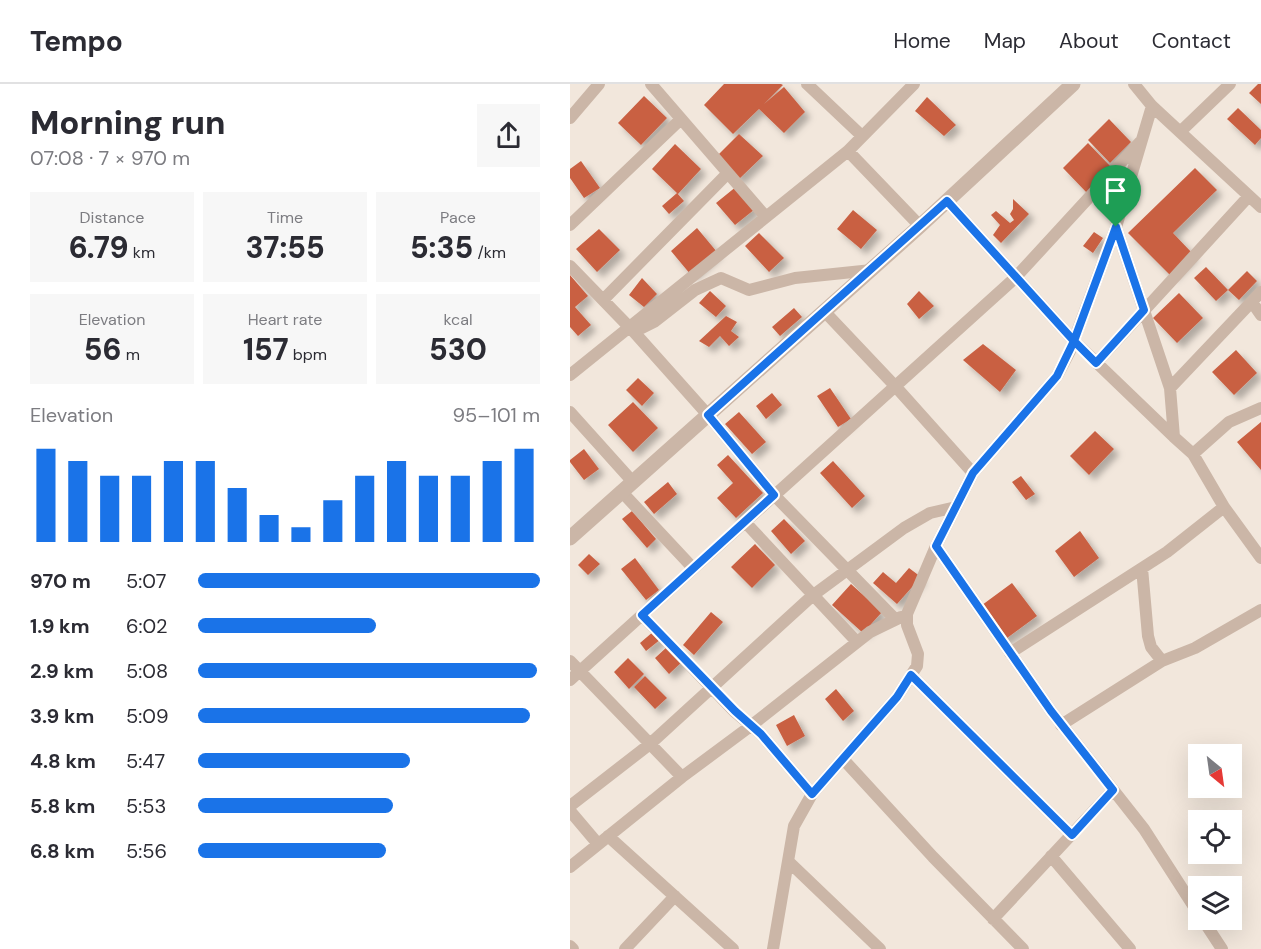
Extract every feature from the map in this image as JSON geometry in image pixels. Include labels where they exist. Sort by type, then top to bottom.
[{"type":"street","points":[[570,118],[599,84]]},
{"type":"street","points":[[652,84],[680,120],[766,217]]},
{"type":"street","points":[[807,84],[862,136]]},
{"type":"street","points":[[570,375],[632,329],[848,150],[914,84]]},
{"type":"street","points":[[570,538],[872,270],[1073,84]]},
{"type":"street","points":[[1134,84],[1152,106],[1261,207]]},
{"type":"street","points":[[1180,132],[1230,84]]},
{"type":"street","points":[[773,949],[794,826],[812,794],[897,697],[917,666],[918,654],[907,625],[907,614],[936,546],[973,473],[1057,376],[1074,341],[1116,227],[1152,106]]},
{"type":"street","points":[[570,225],[680,120]]},
{"type":"street","points":[[575,676],[1015,278],[1142,140]]},
{"type":"street","points":[[848,150],[920,226]]},
{"type":"street","points":[[603,300],[728,173]]},
{"type":"street","points":[[1096,363],[1249,196]]},
{"type":"street","points":[[947,201],[1074,341],[1193,454],[1224,507],[1261,558]]},
{"type":"street","points":[[1116,227],[1170,388],[1174,438]]},
{"type":"street","points":[[570,266],[632,329],[708,415],[774,495],[895,619]]},
{"type":"street","points":[[632,329],[654,322],[695,290],[721,278],[749,290],[795,278],[872,270]]},
{"type":"street","points":[[1170,388],[1261,292]]},
{"type":"street","points":[[1252,302],[1261,315]]},
{"type":"street","points":[[825,312],[973,473]]},
{"type":"street","points":[[1193,454],[1229,422],[1261,408]]},
{"type":"street","points":[[570,412],[693,568]]},
{"type":"street","points":[[570,806],[650,744],[812,596],[904,528],[930,513],[956,507]]},
{"type":"street","points":[[1010,653],[1167,552],[1224,507]]},
{"type":"street","points":[[745,522],[857,642]]},
{"type":"street","points":[[936,546],[1061,725],[1144,829],[1188,897]]},
{"type":"street","points":[[1142,568],[1148,636],[1151,647],[1162,661]]},
{"type":"street","points":[[1061,725],[1162,661],[1195,648],[1261,610]]},
{"type":"street","points":[[570,867],[875,628],[907,614]]},
{"type":"street","points":[[642,615],[735,711],[752,725],[812,794]]},
{"type":"street","points":[[570,661],[575,676],[650,744],[682,777]]},
{"type":"street","points":[[911,675],[1072,835]]},
{"type":"street","points":[[843,759],[1023,949]]},
{"type":"street","points":[[993,919],[1113,790]]},
{"type":"street","points":[[570,811],[675,896],[728,947]]},
{"type":"street","points":[[1051,856],[1130,949]]},
{"type":"street","points":[[788,861],[880,949]]},
{"type":"street","points":[[625,949],[675,896]]},
{"type":"street","points":[[1210,930],[1222,949]]},
{"type":"street","points":[[570,946],[573,949]]},
{"type":"building","points":[[724,84],[781,84],[783,85],[764,104],[784,87],[805,112],[784,133],[759,109],[733,134],[704,105]]},
{"type":"building","points":[[1261,84],[1261,104],[1249,93]]},
{"type":"building","points":[[644,96],[667,118],[641,145],[618,123]]},
{"type":"building","points":[[927,97],[956,125],[944,136],[915,111]]},
{"type":"building","points":[[1238,108],[1261,130],[1261,138],[1255,145],[1227,119]]},
{"type":"building","points":[[1109,119],[1131,142],[1110,163],[1088,140]]},
{"type":"building","points":[[739,134],[763,156],[738,180],[717,156]]},
{"type":"building","points":[[1088,143],[1112,168],[1087,193],[1063,168]]},
{"type":"building","points":[[675,144],[701,169],[678,194],[652,169]]},
{"type":"building","points":[[581,161],[600,188],[584,198],[570,178],[570,169]]},
{"type":"building","points":[[1195,168],[1217,190],[1173,233],[1193,254],[1171,276],[1128,233]]},
{"type":"building","points":[[737,186],[755,209],[735,225],[716,203]]},
{"type":"building","points":[[677,193],[684,201],[669,214],[662,206]]},
{"type":"building","points":[[1013,199],[1029,214],[1001,243],[993,235],[1000,225],[991,215],[996,211],[1010,223],[1014,220],[1010,214],[1013,209]]},
{"type":"building","points":[[853,210],[877,230],[861,249],[837,229]]},
{"type":"building","points":[[697,228],[717,252],[691,275],[671,251]]},
{"type":"building","points":[[599,229],[620,250],[597,272],[576,249]]},
{"type":"building","points":[[1094,232],[1103,238],[1093,253],[1083,246]]},
{"type":"building","points":[[759,233],[784,258],[769,272],[745,246]]},
{"type":"building","points":[[1206,267],[1228,290],[1216,301],[1194,278]]},
{"type":"building","points":[[1247,271],[1257,281],[1239,300],[1228,290]]},
{"type":"building","points":[[570,275],[588,296],[575,307],[591,325],[578,336],[570,327]]},
{"type":"building","points":[[642,278],[657,294],[644,307],[629,295]]},
{"type":"building","points":[[710,291],[726,306],[716,317],[699,303]]},
{"type":"building","points":[[919,291],[934,306],[919,319],[907,304]]},
{"type":"building","points":[[1179,293],[1203,318],[1177,343],[1153,318]]},
{"type":"building","points":[[794,308],[802,317],[780,336],[772,327]]},
{"type":"building","points":[[726,316],[737,322],[731,331],[739,337],[729,346],[720,336],[709,347],[699,341]]},
{"type":"building","points":[[983,344],[1016,370],[1000,392],[963,360]]},
{"type":"building","points":[[1236,350],[1257,373],[1234,395],[1212,372]]},
{"type":"building","points":[[638,378],[654,393],[642,406],[626,390]]},
{"type":"building","points":[[830,388],[851,419],[838,427],[817,396]]},
{"type":"building","points":[[772,393],[782,405],[766,419],[756,406]]},
{"type":"building","points":[[633,402],[658,428],[633,452],[608,425]]},
{"type":"building","points":[[739,412],[766,442],[752,454],[725,424]]},
{"type":"building","points":[[1261,422],[1261,470],[1237,442]]},
{"type":"building","points":[[1095,431],[1114,449],[1089,475],[1070,456]]},
{"type":"building","points":[[584,449],[599,469],[584,480],[570,460]]},
{"type":"building","points":[[728,455],[763,493],[736,518],[717,498],[733,483],[717,465]]},
{"type":"building","points":[[833,461],[865,496],[852,508],[820,473]]},
{"type":"building","points":[[1021,476],[1035,494],[1026,500],[1012,482]]},
{"type":"building","points":[[668,482],[677,494],[654,514],[644,502]]},
{"type":"building","points":[[632,511],[656,539],[647,548],[622,519]]},
{"type":"building","points":[[784,519],[805,541],[791,554],[771,531]]},
{"type":"building","points":[[1080,531],[1099,558],[1074,577],[1055,551]]},
{"type":"building","points":[[755,544],[775,565],[752,588],[731,567]]},
{"type":"building","points":[[589,554],[600,564],[588,575],[578,565]]},
{"type":"building","points":[[635,558],[659,590],[646,600],[621,569]]},
{"type":"building","points":[[909,568],[921,577],[897,604],[873,583],[883,572],[896,583]]},
{"type":"building","points":[[1012,583],[1037,616],[1003,641],[978,608]]},
{"type":"building","points":[[851,584],[882,612],[863,633],[832,605]]},
{"type":"building","points":[[711,612],[723,622],[694,655],[683,645]]},
{"type":"building","points":[[654,631],[661,639],[646,651],[640,643]]},
{"type":"building","points":[[668,646],[683,661],[669,674],[655,658]]},
{"type":"building","points":[[628,658],[644,674],[629,689],[614,672]]},
{"type":"building","points":[[645,676],[667,698],[655,709],[634,687]]},
{"type":"building","points":[[836,689],[854,711],[843,721],[825,699]]},
{"type":"building","points":[[794,715],[805,736],[787,746],[776,725]]},
{"type":"route","points":[[1116,227],[1074,341],[947,201],[708,415],[774,495],[642,615],[735,711],[761,734],[812,794],[897,697],[911,675],[1072,835],[1113,790],[1051,711],[936,546],[973,473],[1057,376],[1074,341],[1096,363],[1144,310],[1116,227]]}]
